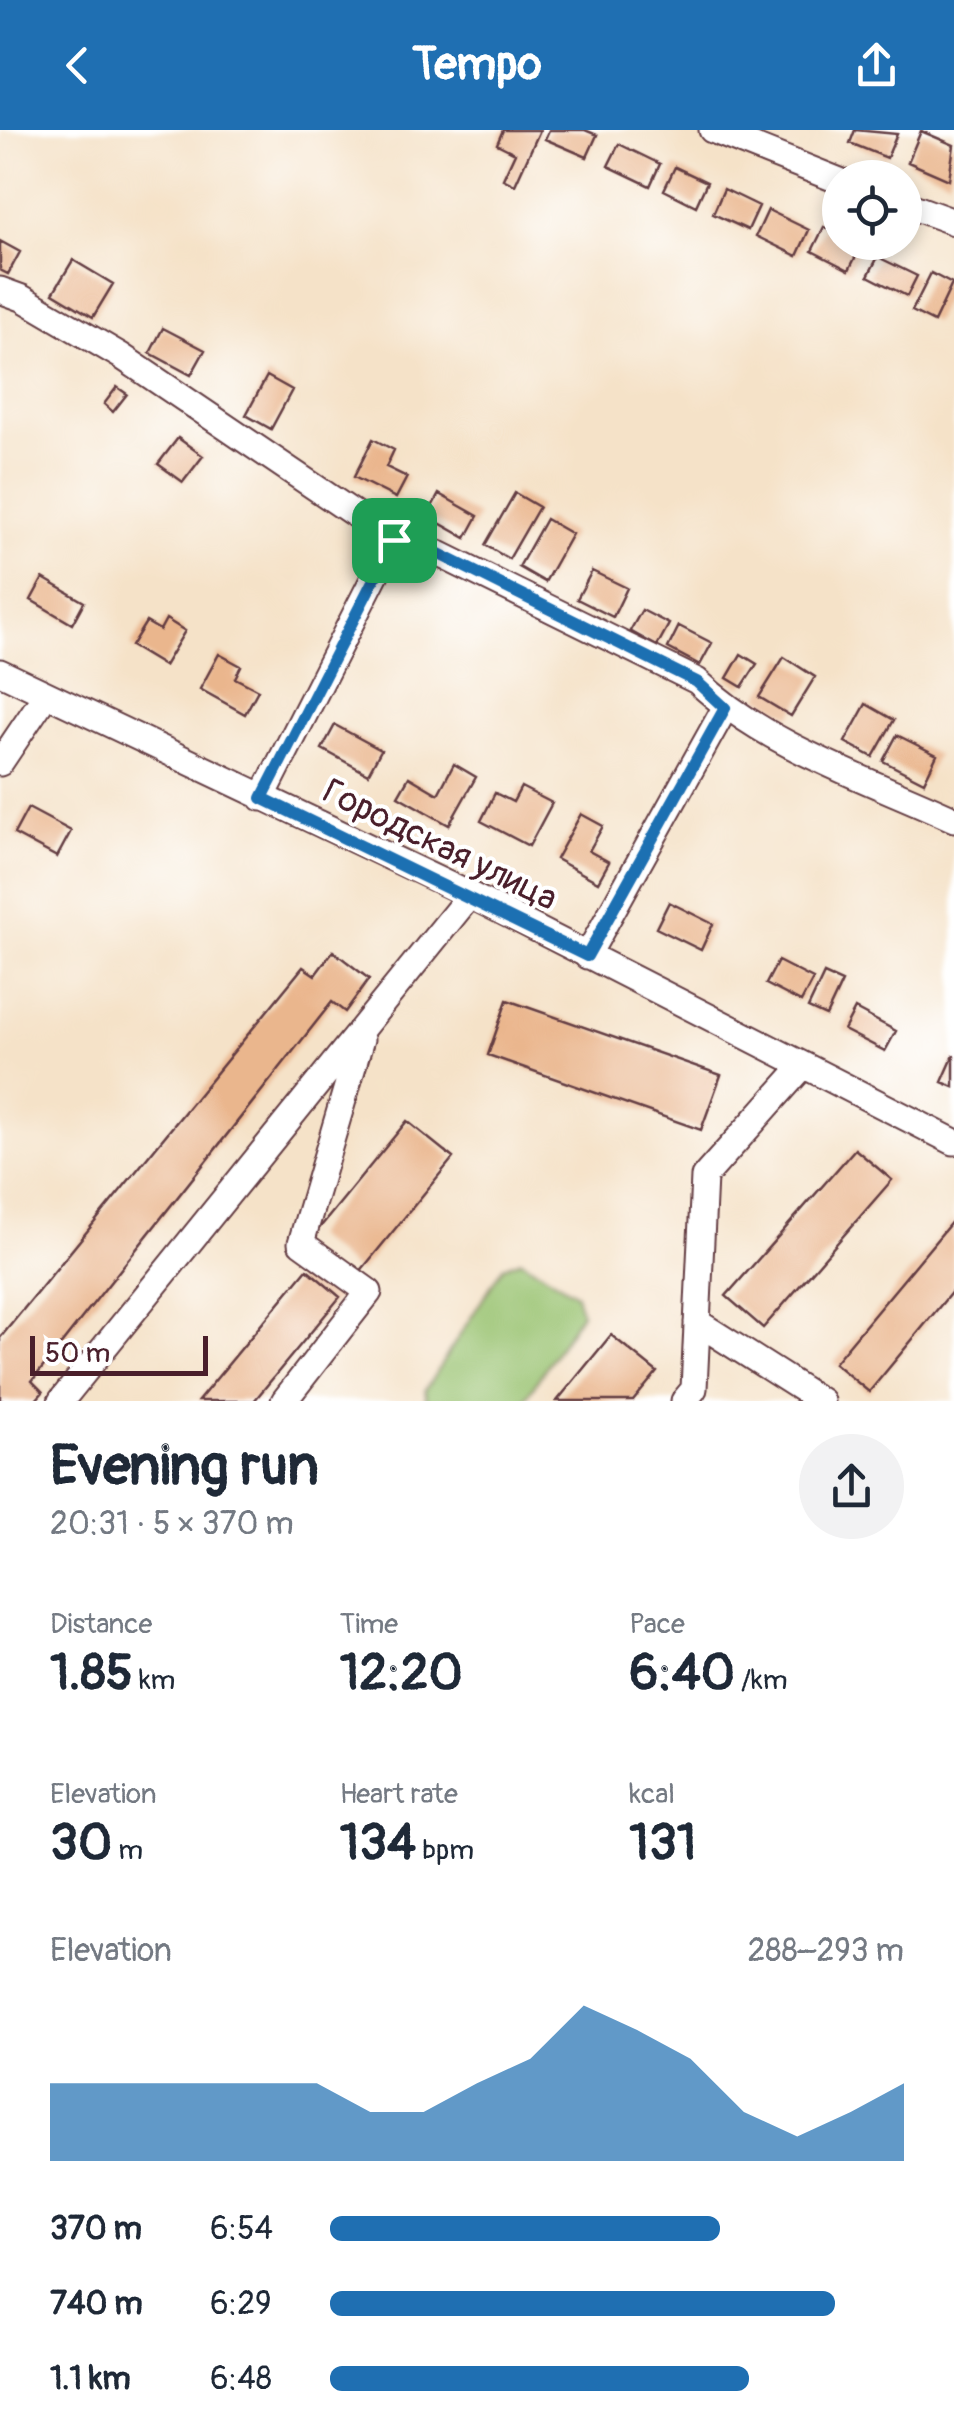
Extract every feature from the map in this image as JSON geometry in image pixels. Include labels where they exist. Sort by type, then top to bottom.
[{"type":"street","points":[[712,130],[758,140],[822,171]]},
{"type":"street","points":[[922,210],[954,222]]},
{"type":"street","points":[[0,290],[22,298],[121,356],[394,540],[439,554],[697,682],[725,708],[774,736],[954,818]]},
{"type":"street","points":[[262,798],[394,540]]},
{"type":"street","name":"Городская улица","points":[[0,672],[470,896],[954,1142]]},
{"type":"street","points":[[0,764],[45,696]]},
{"type":"street","points":[[587,956],[725,708]]},
{"type":"street","points":[[61,1401],[470,896]]},
{"type":"street","points":[[284,1401],[369,1292],[301,1244],[365,1027]]},
{"type":"street","points":[[684,1401],[694,1389],[704,1177],[803,1066]]},
{"type":"street","points":[[697,1322],[821,1401]]},
{"type":"green space","points":[[521,1260],[576,1294],[581,1313],[524,1401],[426,1401],[425,1390],[503,1267]]},
{"type":"building","points":[[503,130],[540,130],[515,185],[503,179],[515,153],[497,144]]},
{"type":"building","points":[[549,130],[585,130],[597,135],[587,157],[545,139]]},
{"type":"building","points":[[855,130],[897,134],[887,158],[850,143]]},
{"type":"building","points":[[921,131],[954,145],[949,180],[922,168],[922,160],[909,160]]},
{"type":"building","points":[[619,144],[660,164],[650,186],[608,166]]},
{"type":"building","points":[[675,167],[707,182],[696,206],[664,190]]},
{"type":"building","points":[[724,189],[759,206],[748,230],[713,214]]},
{"type":"building","points":[[768,210],[809,230],[797,256],[756,236]]},
{"type":"building","points":[[822,231],[822,256],[812,251]]},
{"type":"building","points":[[0,241],[20,252],[8,274],[0,270]]},
{"type":"building","points":[[73,260],[113,284],[93,317],[53,293]]},
{"type":"building","points":[[830,260],[854,260],[849,270]]},
{"type":"building","points":[[876,260],[884,260],[917,276],[907,296],[868,276]]},
{"type":"building","points":[[931,273],[952,284],[934,322],[912,311]]},
{"type":"building","points":[[163,328],[205,350],[191,375],[150,353]]},
{"type":"building","points":[[267,376],[292,390],[271,429],[246,415]]},
{"type":"building","points":[[117,387],[127,394],[113,412],[104,404]]},
{"type":"building","points":[[178,438],[203,456],[183,482],[158,464]]},
{"type":"building","points":[[373,439],[394,450],[386,467],[407,477],[396,498],[354,477]]},
{"type":"building","points":[[515,493],[539,507],[509,559],[485,545]]},
{"type":"building","points":[[439,494],[478,516],[466,538],[427,516]]},
{"type":"building","points":[[546,519],[572,534],[545,582],[519,567]]},
{"type":"building","points":[[592,571],[627,588],[613,617],[577,599]]},
{"type":"building","points":[[43,578],[84,602],[72,624],[31,600]]},
{"type":"building","points":[[642,610],[669,624],[657,646],[630,631]]},
{"type":"building","points":[[166,619],[185,631],[164,666],[131,646],[146,622],[160,630]]},
{"type":"building","points":[[679,626],[712,643],[700,665],[668,648]]},
{"type":"building","points":[[219,654],[241,666],[235,678],[258,690],[245,714],[200,689]]},
{"type":"building","points":[[741,654],[757,664],[742,687],[727,678]]},
{"type":"building","points":[[784,657],[815,677],[791,716],[759,697]]},
{"type":"building","points":[[866,704],[894,720],[873,757],[845,742]]},
{"type":"building","points":[[335,725],[381,750],[368,774],[322,749]]},
{"type":"building","points":[[897,735],[937,755],[924,782],[883,761]]},
{"type":"building","points":[[454,764],[476,777],[449,825],[398,796],[409,777],[438,794]]},
{"type":"building","points":[[521,787],[552,803],[529,846],[481,821],[495,793],[513,802]]},
{"type":"building","points":[[28,808],[71,831],[57,857],[14,834]]},
{"type":"building","points":[[581,814],[603,826],[589,851],[609,862],[598,882],[556,859]]},
{"type":"building","points":[[669,902],[713,924],[701,950],[656,928]]},
{"type":"building","points":[[333,951],[369,979],[345,1012],[332,1002],[32,1381],[43,1392],[35,1401],[0,1401],[0,1338],[303,967],[315,975]]},
{"type":"building","points":[[778,961],[813,979],[801,1002],[766,984]]},
{"type":"building","points":[[824,974],[842,982],[826,1016],[808,1008]]},
{"type":"building","points":[[507,1000],[721,1075],[701,1130],[488,1055]]},
{"type":"building","points":[[855,1009],[896,1031],[885,1051],[844,1030]]},
{"type":"building","points":[[954,1055],[954,1087],[942,1082]]},
{"type":"building","points":[[407,1121],[453,1158],[359,1273],[313,1236]]},
{"type":"building","points":[[855,1149],[892,1180],[763,1328],[726,1296]]},
{"type":"building","points":[[954,1219],[954,1289],[869,1392],[834,1363]]},
{"type":"building","points":[[307,1269],[340,1297],[254,1401],[198,1401]]},
{"type":"building","points":[[611,1335],[657,1372],[633,1401],[557,1401]]},
{"type":"route","points":[[394,540],[439,554],[697,682],[725,708],[587,956],[262,798],[394,540]]}]
